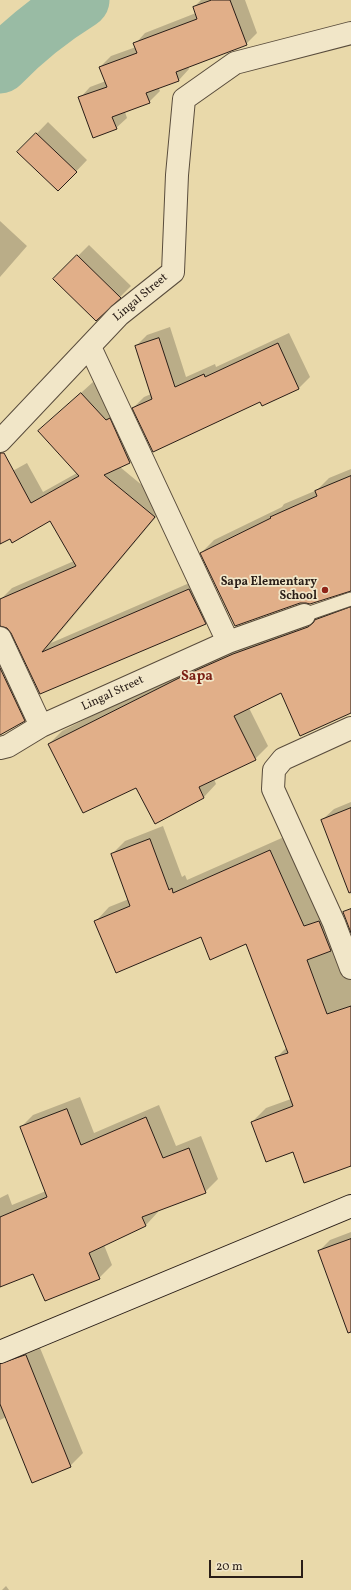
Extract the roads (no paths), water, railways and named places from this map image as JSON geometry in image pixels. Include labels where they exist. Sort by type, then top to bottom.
[{"type":"street","name":"Lingal Street","points":[[90,347],[119,315],[173,272],[177,175],[184,99],[235,63],[351,33]]},
{"type":"street","points":[[0,440],[90,347],[228,642]]},
{"type":"street","name":"Lingal Street","points":[[0,748],[8,746],[42,726],[228,642],[304,615]]},
{"type":"street","points":[[0,638],[42,726]]},
{"type":"street","points":[[351,728],[283,760],[274,770],[273,789],[334,923],[351,968]]},
{"type":"street","points":[[0,1352],[351,1206]]},
{"type":"lane","points":[[304,615],[351,599]]},
{"type":"waterway","points":[[0,65],[39,30],[59,14],[81,0]]},
{"type":"place","name":"Sapa Elementary School","points":[[325,590]]},
{"type":"district","name":"Sapa","points":[[197,677]]}]
